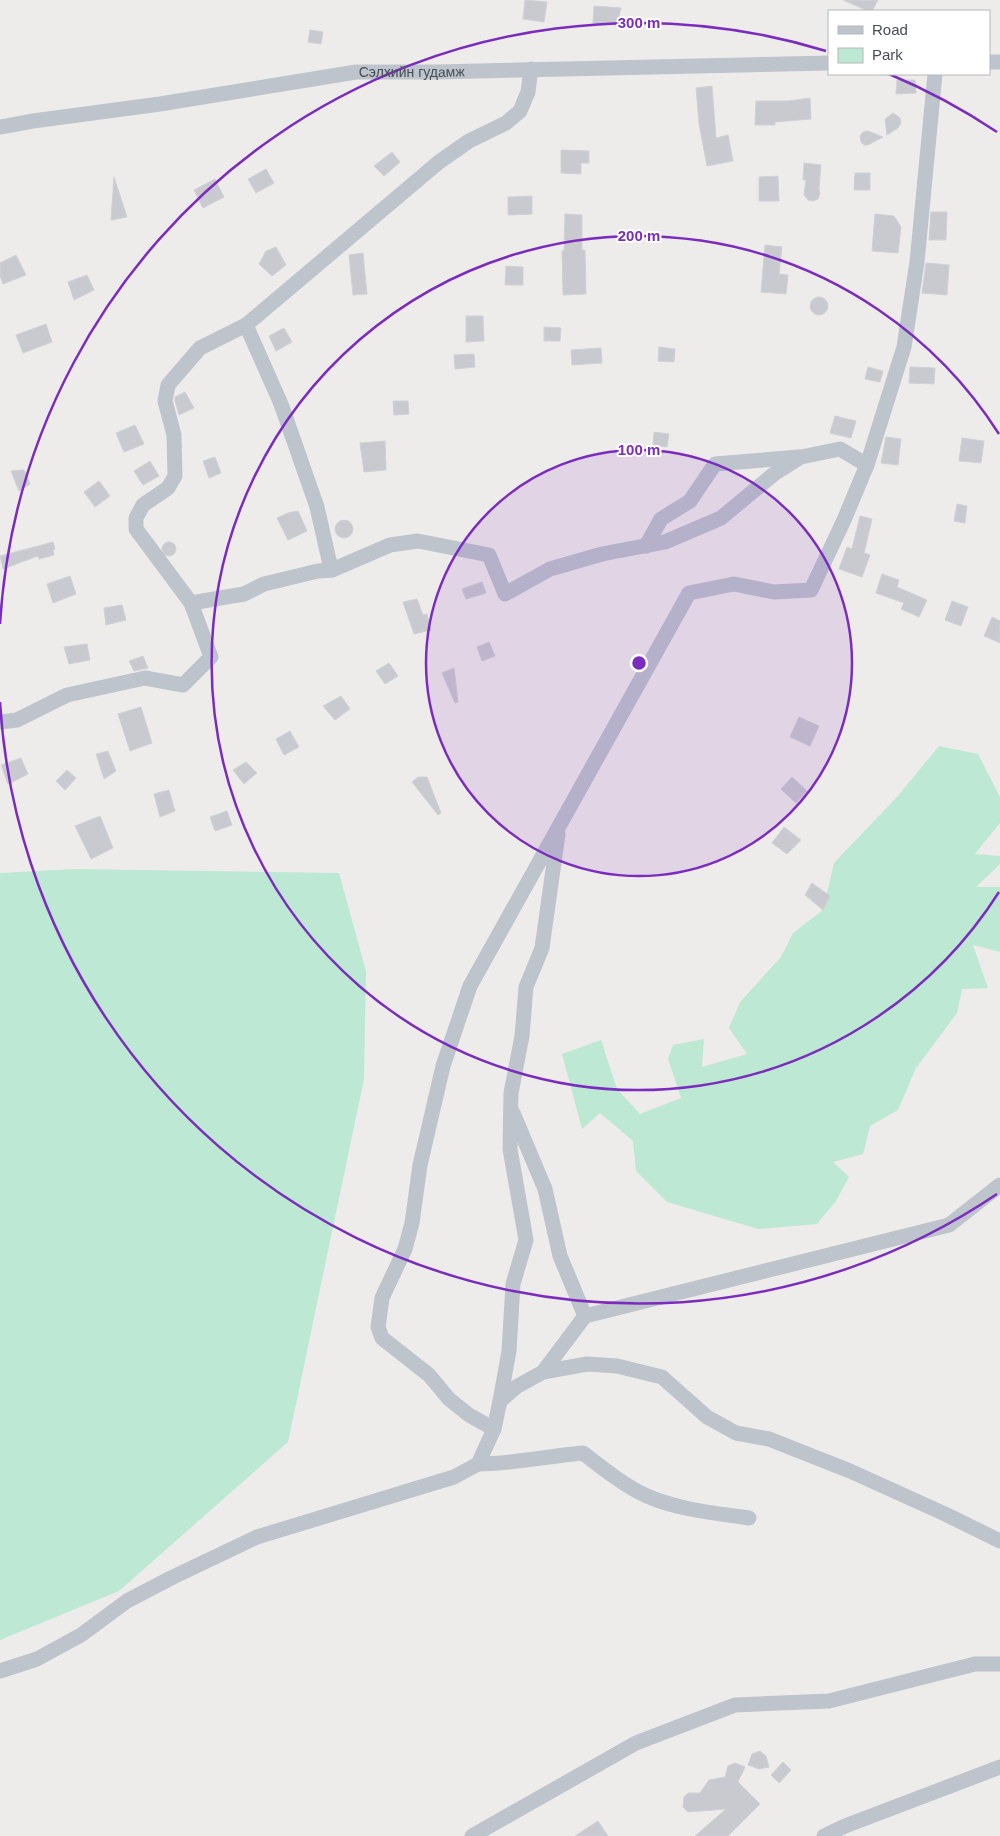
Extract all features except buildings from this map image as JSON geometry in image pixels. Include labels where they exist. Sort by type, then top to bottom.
[{"type":"street","name":"Сэлхийн гудамж","points":[[0,127],[160,104],[356,72],[437,72],[828,63]]},
{"type":"street","points":[[0,722],[17,720],[67,694],[145,678],[183,685],[211,657],[191,603],[136,529],[136,518],[143,505],[168,488],[175,476],[174,435],[165,401],[168,385],[200,348],[246,325],[439,162],[469,141],[506,124],[520,111],[528,92],[531,69]]},
{"type":"street","points":[[494,1430],[469,1415],[449,1399],[430,1375],[382,1338],[378,1327],[382,1298],[405,1249],[412,1223],[420,1165],[443,1066],[470,986],[689,593],[734,584],[774,592],[811,590],[867,465],[904,347],[917,262],[935,75]]},
{"type":"street","points":[[246,325],[281,404],[304,469],[317,507],[328,560],[332,570]]},
{"type":"street","points":[[646,546],[661,519],[690,501],[715,464],[801,457],[840,449],[867,465]]},
{"type":"street","points":[[191,603],[244,594],[264,584],[318,571],[332,570],[390,545],[418,541],[489,554],[505,594],[550,568],[602,554],[665,542],[721,518],[774,474],[801,457]]},
{"type":"street","points":[[478,1464],[494,1430],[509,1352],[513,1284],[526,1240],[510,1149],[511,1093],[522,1036],[526,987],[542,948],[559,826]]},
{"type":"street","points":[[511,1108],[545,1189],[560,1256],[585,1316]]},
{"type":"street","points":[[543,1372],[585,1316],[949,1225],[1000,1185]]},
{"type":"street","points":[[500,1401],[516,1387],[543,1372],[587,1364],[617,1366],[662,1377],[707,1417],[736,1433],[769,1439],[850,1471],[1000,1541]]},
{"type":"street","points":[[0,1671],[37,1659],[81,1635],[127,1602],[173,1577],[257,1537],[454,1477],[478,1464],[502,1464],[583,1452],[604,1469],[645,1496],[673,1506],[749,1518]]},
{"type":"street","points":[[472,1836],[636,1743],[735,1705],[829,1701],[975,1664],[1000,1664]]},
{"type":"street","points":[[824,1836],[845,1826],[1000,1767]]},
{"type":"green space","points":[[939,746],[978,754],[1000,797],[1000,823],[975,854],[1000,856],[1000,864],[976,887],[1000,887],[1000,952],[973,945],[988,988],[962,989],[957,1013],[916,1068],[898,1110],[870,1126],[863,1154],[833,1162],[849,1177],[836,1201],[817,1224],[758,1229],[667,1202],[636,1171],[633,1141],[600,1113],[582,1129],[562,1054],[601,1040],[617,1089],[640,1114],[681,1098],[668,1059],[673,1045],[704,1039],[702,1067],[747,1054],[729,1028],[740,1002],[781,957],[793,933],[823,910],[834,863],[897,797]]},
{"type":"green space","points":[[75,869],[339,873],[366,971],[364,1079],[288,1442],[119,1591],[0,1640],[0,873]]}]
